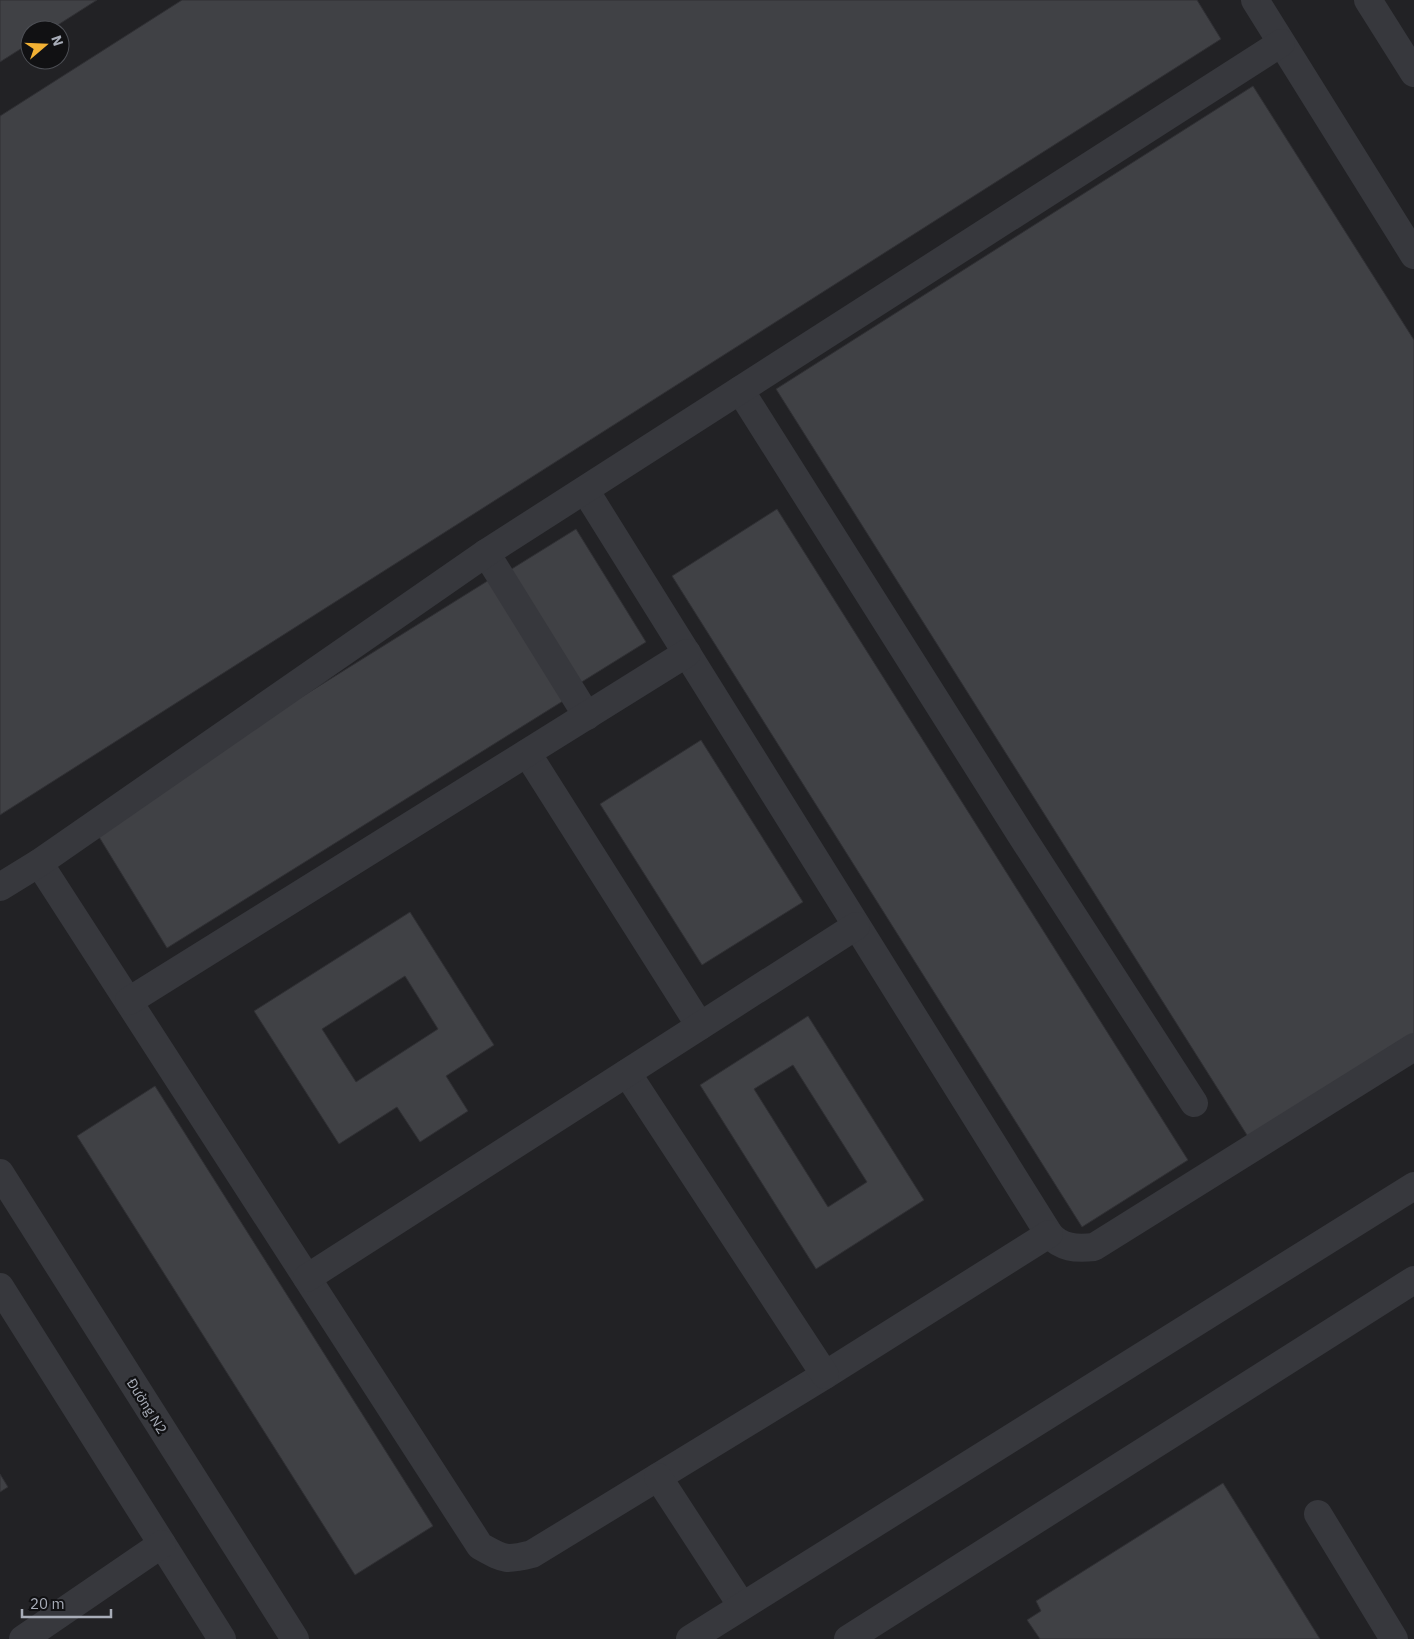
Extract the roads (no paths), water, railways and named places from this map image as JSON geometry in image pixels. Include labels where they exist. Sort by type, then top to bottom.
[{"type":"street","points":[[1255,0],[1280,43],[1414,255]]},
{"type":"street","points":[[1368,0],[1414,73]]},
{"type":"street","points":[[0,887],[39,863],[486,553],[1280,43]]},
{"type":"street","points":[[740,390],[1021,835],[1194,1103]]},
{"type":"street","points":[[585,490],[856,926],[1049,1234],[1056,1242],[1069,1248],[1094,1247],[1414,1047]]},
{"type":"street","points":[[486,553],[587,716]]},
{"type":"street","points":[[129,1001],[687,653]]},
{"type":"street","points":[[527,753],[700,1026]]},
{"type":"street","points":[[39,863],[480,1546],[502,1558],[514,1558],[532,1554],[825,1376],[1049,1234]]},
{"type":"street","points":[[307,1278],[856,926]]},
{"type":"street","points":[[627,1073],[825,1376]]},
{"type":"street","name":"Đường N2","points":[[0,1173],[295,1639]]},
{"type":"street","points":[[690,1639],[1414,1186]]},
{"type":"street","points":[[848,1639],[1414,1280]]},
{"type":"street","points":[[0,1287],[222,1639]]},
{"type":"street","points":[[658,1477],[742,1606]]},
{"type":"street","points":[[1318,1514],[1394,1639]]},
{"type":"street","points":[[23,1639],[162,1544]]}]
